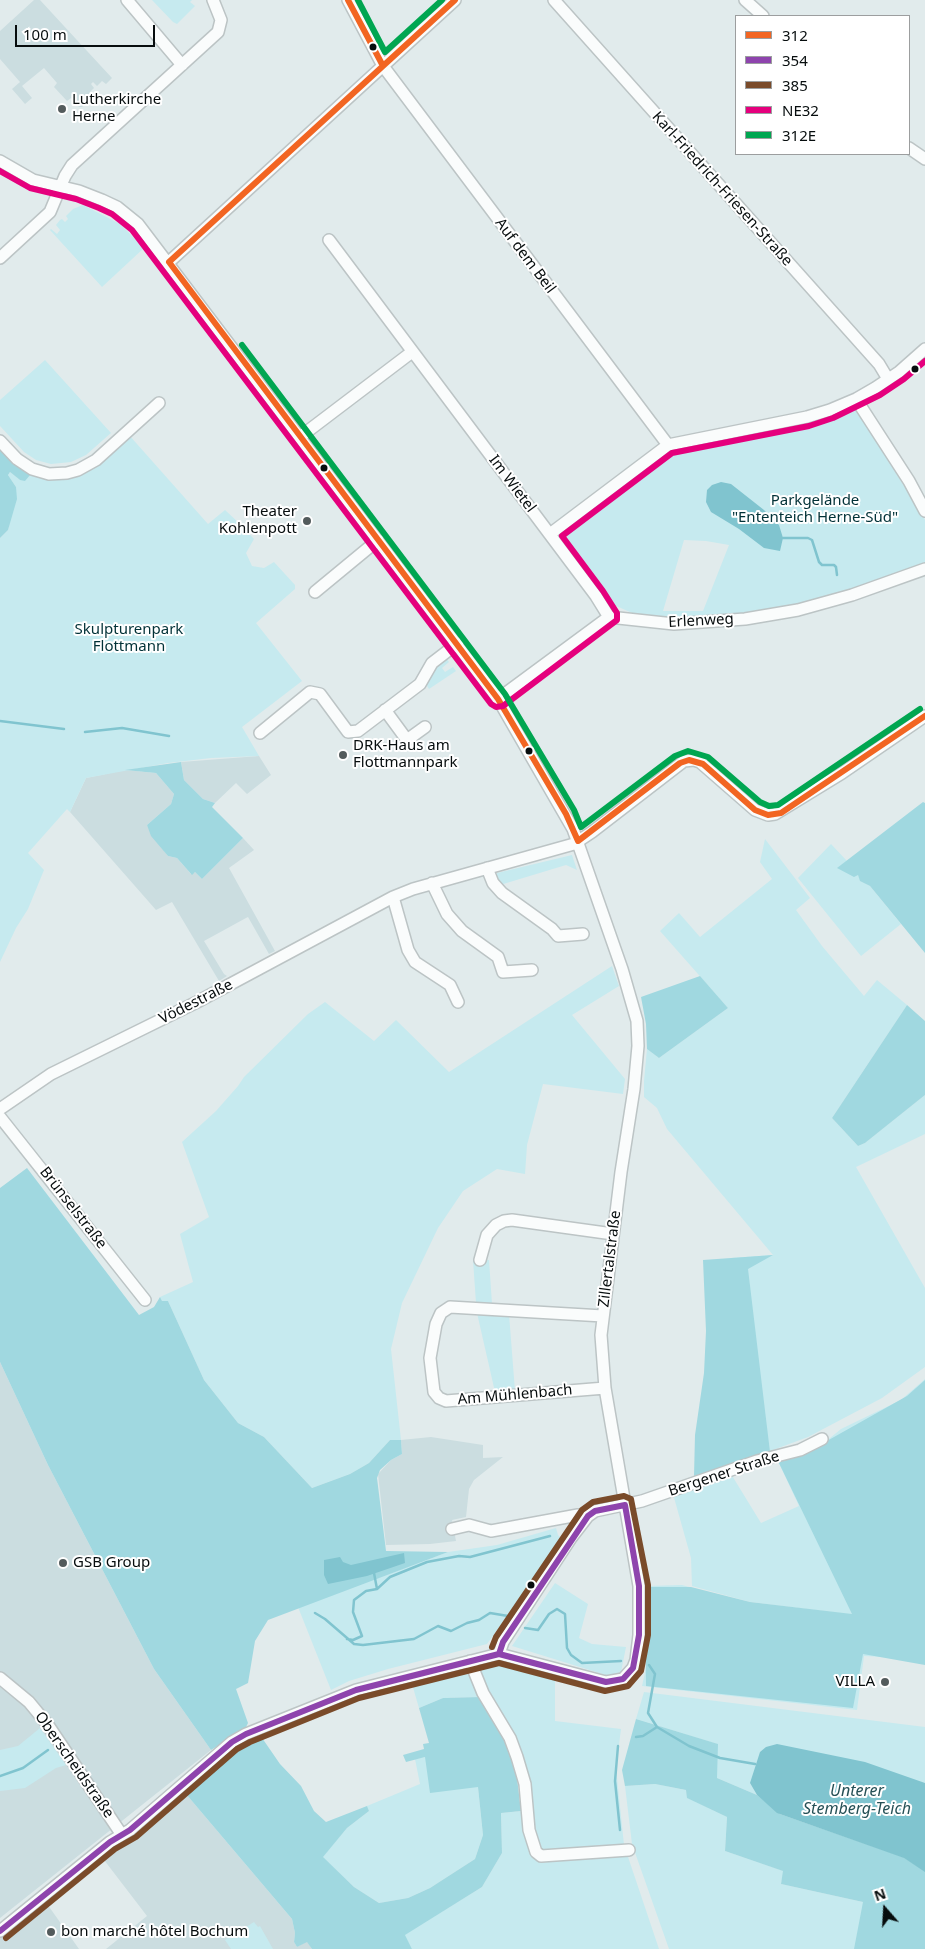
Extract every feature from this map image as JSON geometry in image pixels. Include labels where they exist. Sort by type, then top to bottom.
[{"type":"street","points":[[126,0],[182,65]]},
{"type":"street","points":[[0,258],[50,212],[60,186],[72,165],[218,32],[221,20],[213,0]]},
{"type":"street","name":"Auf dem Beil","points":[[348,0],[383,66],[668,445]]},
{"type":"street","points":[[169,262],[455,0]]},
{"type":"street","name":"Karl-Friedrich-Friesen-Straße","points":[[554,0],[878,364],[888,379]]},
{"type":"street","points":[[745,0],[762,15]]},
{"type":"street","points":[[910,149],[925,159]]},
{"type":"street","name":"Zillertalstraße","points":[[0,161],[33,180],[91,195],[116,207],[138,224],[169,262],[458,643],[498,699],[561,805],[578,841],[622,969],[637,1021],[635,1080],[603,1316],[602,1358],[605,1388],[639,1586],[639,1635],[636,1660],[633,1668],[623,1679],[606,1682],[499,1654]]},
{"type":"street","name":"Im Wietel","points":[[329,240],[550,534],[609,617]]},
{"type":"street","points":[[550,534],[668,445],[807,417],[856,399],[888,379],[925,348]]},
{"type":"street","points":[[300,437],[412,352]]},
{"type":"street","points":[[856,399],[909,481],[925,511]]},
{"type":"street","points":[[0,441],[17,459],[32,469],[49,474],[67,473],[78,470],[96,460],[159,402]]},
{"type":"street","points":[[316,592],[378,540]]},
{"type":"street","name":"Erlenweg","points":[[609,617],[674,624],[745,619],[798,610],[834,600],[925,569]]},
{"type":"street","points":[[498,699],[609,617]]},
{"type":"street","points":[[260,732],[310,692],[320,694],[348,732],[358,731],[420,684],[432,663],[458,643]]},
{"type":"street","points":[[385,710],[407,740],[425,726]]},
{"type":"street","name":"Vödestraße","points":[[0,1109],[51,1074],[197,1002],[394,897],[432,883],[578,841],[680,763],[689,760],[703,764],[755,810],[768,815],[781,812],[925,716]]},
{"type":"street","points":[[487,868],[493,883],[502,893],[552,929],[558,936],[583,934]]},
{"type":"street","points":[[432,883],[447,914],[462,931],[498,957],[503,972],[532,970]]},
{"type":"street","points":[[394,897],[408,950],[415,962],[450,985],[458,1002]]},
{"type":"street","name":"Brünselstraße","points":[[0,1117],[145,1300]]},
{"type":"street","points":[[480,1260],[487,1235],[496,1225],[504,1221],[512,1220],[613,1234]]},
{"type":"street","name":"Am Mühlenbach","points":[[603,1316],[450,1307],[441,1313],[436,1324],[430,1358],[434,1392],[439,1398],[446,1401],[605,1388]]},
{"type":"street","name":"Bergener Straße","points":[[625,1505],[757,1461],[800,1450],[822,1439]]},
{"type":"street","points":[[0,1931],[122,1835],[232,1742],[246,1734],[356,1690],[499,1654],[503,1642],[588,1516],[595,1511],[625,1505]]},
{"type":"street","points":[[452,1529],[470,1525],[491,1531],[578,1515],[588,1516]]},
{"type":"street","points":[[470,1661],[483,1693],[510,1738],[517,1757],[525,1784],[529,1830],[536,1852],[541,1856],[629,1850]]},
{"type":"street","name":"Oberscheidstraße","points":[[0,1678],[29,1702],[44,1719],[122,1835]]},
{"type":"shaded area","points":[[34,0],[40,0],[112,78],[106,84],[102,81],[97,86],[93,82],[91,84],[94,88],[90,92],[93,96],[82,107],[79,107],[71,98],[67,101],[54,87],[57,83],[44,68],[22,86],[32,98],[25,104],[12,89],[20,82],[0,59],[0,31]]},
{"type":"shaded area","points":[[0,447],[30,475],[25,481],[20,480],[10,472],[8,475],[16,487],[17,499],[8,530],[0,538]]},
{"type":"shaded area","points":[[259,756],[271,775],[247,794],[236,783],[215,803],[203,799],[184,780],[181,762]]},
{"type":"shaded area","points":[[181,762],[184,780],[203,799],[215,803],[212,807],[243,838],[202,879],[195,872],[192,875],[177,858],[168,856],[151,836],[147,825],[171,804],[174,794],[156,773],[125,770]]},
{"type":"shaded area","points":[[125,770],[156,773],[174,794],[171,804],[147,825],[168,856],[177,858],[191,874],[195,872],[202,879],[243,838],[254,850],[229,868],[275,951],[269,954],[248,917],[246,918],[204,941],[227,976],[219,981],[172,902],[156,910],[70,812],[86,778]]},
{"type":"shaded area","points":[[923,802],[925,803],[925,953],[870,886],[860,881],[858,875],[854,877],[837,868]]},
{"type":"shaded area","points":[[700,976],[728,1008],[659,1058],[647,1049],[646,1024],[641,997]]},
{"type":"shaded area","points":[[907,1005],[925,1021],[925,1095],[865,1143],[858,1146],[832,1118]]},
{"type":"shaded area","points":[[27,1168],[139,1315],[154,1307],[160,1297],[162,1301],[168,1301],[204,1380],[238,1423],[264,1437],[312,1488],[350,1474],[369,1463],[390,1440],[401,1440],[402,1454],[391,1460],[380,1470],[377,1478],[386,1551],[448,1552],[268,1620],[255,1641],[248,1683],[236,1689],[248,1723],[245,1729],[211,1750],[154,1669],[48,1465],[0,1362],[0,1188]]},
{"type":"shaded area","points":[[773,1255],[748,1269],[770,1452],[694,1476],[695,1435],[704,1373],[706,1331],[703,1260]]},
{"type":"shaded area","points":[[0,1362],[48,1465],[154,1669],[211,1750],[0,1918]]},
{"type":"shaded area","points":[[925,1380],[925,1665],[863,1654],[853,1708],[646,1686],[645,1587],[691,1587],[750,1602],[852,1614],[777,1459],[802,1455],[907,1396]]},
{"type":"shaded area","points":[[431,1437],[483,1445],[483,1458],[503,1457],[474,1480],[469,1489],[466,1517],[452,1520],[456,1541],[430,1544],[386,1545],[378,1474],[391,1460],[402,1454],[401,1440]]},
{"type":"shaded area","points":[[480,1697],[506,1734],[516,1770],[521,1811],[501,1813],[502,1853],[482,1887],[405,1935],[412,1949],[312,1949],[307,1942],[297,1947],[294,1942],[295,1933],[292,1919],[186,1794],[189,1785],[239,1745],[260,1735],[280,1764],[301,1786],[314,1811],[326,1822],[367,1806],[369,1811],[347,1828],[323,1857],[354,1887],[379,1903],[408,1898],[430,1888],[475,1859],[483,1835],[478,1787],[430,1793],[425,1757],[406,1762],[403,1755],[424,1749],[423,1744],[429,1743],[419,1708],[443,1698]]},
{"type":"shaded area","points":[[636,1719],[718,1744],[717,1778],[757,1795],[780,1814],[903,1857],[925,1871],[925,1949],[854,1949],[863,1902],[781,1884],[783,1871],[725,1851],[727,1817],[687,1798],[686,1790],[655,1784],[625,1786],[622,1770]]},
{"type":"shaded area","points":[[186,1794],[292,1919],[295,1933],[294,1942],[297,1947],[307,1941],[312,1949],[106,1949],[147,1916],[101,1856],[131,1836],[179,1797]]},
{"type":"shaded area","points":[[45,1901],[79,1949],[0,1949],[0,1938]]},
{"type":"green space","points":[[152,0],[192,0],[190,2],[195,6],[177,24]]},
{"type":"green space","points":[[83,205],[120,224],[144,248],[102,287],[50,230],[57,234],[60,230],[56,225],[60,220],[62,219],[65,222],[68,219],[66,216],[73,209]]},
{"type":"green space","points":[[45,360],[111,433],[86,455],[71,462],[51,464],[36,460],[24,452],[0,426],[0,400]]},
{"type":"green space","name":"Parkgelände \"Ententeich Herne-Süd\"","points":[[851,407],[857,410],[925,520],[925,564],[863,587],[770,612],[681,619],[639,616],[614,605],[599,593],[564,547],[565,528],[670,451],[682,446]],"holes":[[[684,540],[729,545],[703,611],[663,611]]]},
{"type":"green space","name":"Skulpturenpark Flottmann","points":[[129,435],[208,524],[225,510],[240,524],[254,539],[246,553],[252,566],[264,568],[274,562],[295,585],[295,589],[256,623],[302,681],[242,727],[259,756],[211,758],[168,763],[86,778],[70,812],[67,809],[28,853],[44,870],[28,909],[16,928],[0,962],[0,538],[8,530],[16,487],[8,475],[10,472],[20,480],[29,472],[52,478]]},
{"type":"green space","points":[[446,658],[449,662],[442,668],[445,672],[453,667],[456,671],[429,689],[426,684],[435,667]]},
{"type":"green space","points":[[765,839],[810,898],[796,910],[822,946],[864,996],[877,980],[907,1005],[832,1118],[858,1146],[865,1143],[925,1095],[925,1134],[856,1167],[925,1288],[925,1367],[882,1398],[808,1437],[746,1460],[731,1258],[773,1255],[667,1129],[657,1108],[644,1097],[644,1081],[647,1049],[659,1058],[728,1008],[660,931],[679,913],[700,937],[772,879],[760,862]]},
{"type":"green space","points":[[831,844],[847,861],[838,868],[858,875],[861,881],[870,886],[901,924],[861,956],[798,878]]},
{"type":"green space","points":[[572,855],[577,870],[566,865],[500,885],[496,879],[497,873]]},
{"type":"green space","points":[[612,966],[619,986],[572,1015],[625,1079],[623,1094],[543,1084],[527,1145],[525,1174],[497,1169],[463,1191],[438,1228],[402,1303],[391,1349],[401,1440],[390,1440],[369,1463],[350,1474],[312,1488],[264,1437],[238,1423],[204,1380],[168,1301],[162,1301],[160,1297],[193,1282],[180,1234],[209,1217],[182,1142],[216,1111],[244,1077],[308,1014],[325,1002],[374,1041],[396,1020],[449,1072]]},
{"type":"green space","points":[[473,1260],[489,1260],[492,1304],[476,1303]]},
{"type":"green space","points":[[477,1313],[509,1314],[515,1391],[495,1392]]},
{"type":"green space","points":[[925,1379],[925,1659],[864,1656],[857,1710],[642,1686],[647,1663],[648,1586],[682,1585],[799,1615],[847,1614],[750,1602],[692,1586],[691,1558],[673,1494],[731,1474],[761,1523],[799,1506],[777,1459],[819,1447],[841,1429],[901,1400]]},
{"type":"green space","points":[[556,1528],[558,1535],[562,1539],[487,1644],[388,1669],[349,1681],[331,1690],[298,1607],[448,1552],[497,1545]]},
{"type":"green space","points":[[555,1583],[588,1604],[579,1638],[592,1644],[626,1647],[621,1672],[609,1676],[512,1646]]},
{"type":"green space","points":[[494,1663],[528,1667],[555,1676],[555,1721],[621,1729],[616,1768],[624,1845],[659,1949],[412,1949],[404,1935],[482,1887],[502,1853],[501,1813],[532,1810],[479,1671],[480,1667]]},
{"type":"green space","points":[[465,1670],[470,1672],[480,1697],[443,1698],[419,1708],[412,1684]]},
{"type":"green space","points":[[644,1692],[925,1727],[925,1783],[750,1783],[757,1795],[717,1778],[717,1744],[636,1719]]},
{"type":"green space","points":[[40,1728],[66,1765],[56,1768],[25,1788],[0,1791],[0,1750],[18,1746]]},
{"type":"green space","points":[[425,1757],[478,1787],[483,1835],[475,1859],[430,1888],[408,1898],[379,1903],[354,1887],[322,1857],[347,1828],[369,1811],[367,1806],[420,1784],[415,1759]]},
{"type":"green space","points":[[655,1784],[686,1790],[688,1798],[727,1817],[725,1851],[784,1871],[781,1884],[863,1902],[925,1949],[669,1949],[632,1844],[625,1786]]},
{"type":"green space","points":[[254,1922],[258,1927],[260,1926],[273,1949],[231,1949],[225,1940]]},
{"type":"water","points":[[721,482],[731,484],[764,510],[779,525],[783,538],[780,551],[764,548],[739,529],[711,512],[706,502],[707,490],[712,485]]},
{"type":"water","points":[[404,1553],[405,1563],[367,1576],[328,1584],[324,1575],[324,1560],[340,1557],[343,1562],[351,1565]]},
{"type":"water","name":"Unterer Stemberg-Teich","points":[[777,1744],[865,1762],[925,1783],[925,1872],[904,1858],[777,1813],[757,1795],[750,1783],[760,1752],[766,1747]]},
{"type":"waterway","points":[[783,538],[808,538],[812,540],[819,562],[822,565],[834,565],[837,575]]},
{"type":"waterway","points":[[0,721],[64,729]]},
{"type":"waterway","points":[[85,732],[122,728],[169,736]]},
{"type":"waterway","points":[[347,1639],[353,1640],[362,1636],[353,1612],[354,1600],[366,1591],[377,1589],[390,1577],[427,1562],[459,1556],[470,1557],[550,1536]]},
{"type":"waterway","points":[[374,1573],[377,1589]]},
{"type":"waterway","points":[[525,1628],[538,1630],[549,1614],[557,1609],[565,1614],[567,1648],[571,1655],[582,1663],[621,1661]]},
{"type":"waterway","points":[[315,1613],[325,1619],[354,1644],[363,1645],[414,1639],[438,1626],[451,1631],[467,1623],[479,1620],[490,1613],[508,1616]]},
{"type":"waterway","points":[[649,1665],[655,1674],[648,1713],[657,1727],[689,1746],[720,1758],[755,1764]]},
{"type":"waterway","points":[[636,1737],[643,1736],[657,1727]]},
{"type":"waterway","points":[[618,1746],[615,1781],[620,1830]]},
{"type":"waterway","points":[[0,1776],[23,1768],[48,1750]]},
{"type":"transit line","name":"312","points":[[348,0],[383,66]]},
{"type":"transit line","name":"312E","points":[[358,0],[385,52],[442,0]]},
{"type":"transit line","name":"312","points":[[455,0],[169,262],[498,699],[566,814],[578,841],[680,763],[689,760],[703,764],[755,810],[768,815],[781,813],[925,716]]},
{"type":"transit line","name":"NE32","points":[[0,171],[30,188],[76,199],[99,208],[112,214],[132,230],[491,704],[496,707],[503,706],[617,620],[617,613],[603,591],[562,536],[672,453],[809,426],[833,418],[880,395],[904,379],[925,361]]},
{"type":"transit line","name":"312E","points":[[242,345],[505,694],[574,810],[581,827],[675,756],[688,751],[708,757],[760,802],[769,806],[778,805],[920,709]]},
{"type":"transit line","name":"385","points":[[6,1938],[115,1849],[136,1837],[237,1749],[250,1742],[359,1698],[499,1663],[605,1691],[628,1686],[641,1671],[648,1635],[648,1585],[631,1499],[624,1496],[593,1502],[582,1510],[496,1637],[492,1647]]},
{"type":"transit line","name":"354","points":[[625,1505],[639,1586],[639,1635],[633,1668],[623,1679],[606,1682],[499,1654],[503,1642],[588,1516],[595,1511],[625,1505]]},
{"type":"transit line","name":"354","points":[[0,1931],[110,1842],[130,1830],[232,1742],[246,1734],[356,1690],[499,1654]]},
{"type":"place","name":"Lutherkirche Herne","points":[[62,109]]},
{"type":"place","name":"Theater Kohlenpott","points":[[307,521]]},
{"type":"place","name":"DRK-Haus am Flottmannpark","points":[[343,755]]},
{"type":"place","name":"GSB Group","points":[[63,1563]]},
{"type":"place","name":"VILLA","points":[[885,1682]]},
{"type":"place","name":"bon marché hôtel Bochum","points":[[51,1932]]}]
